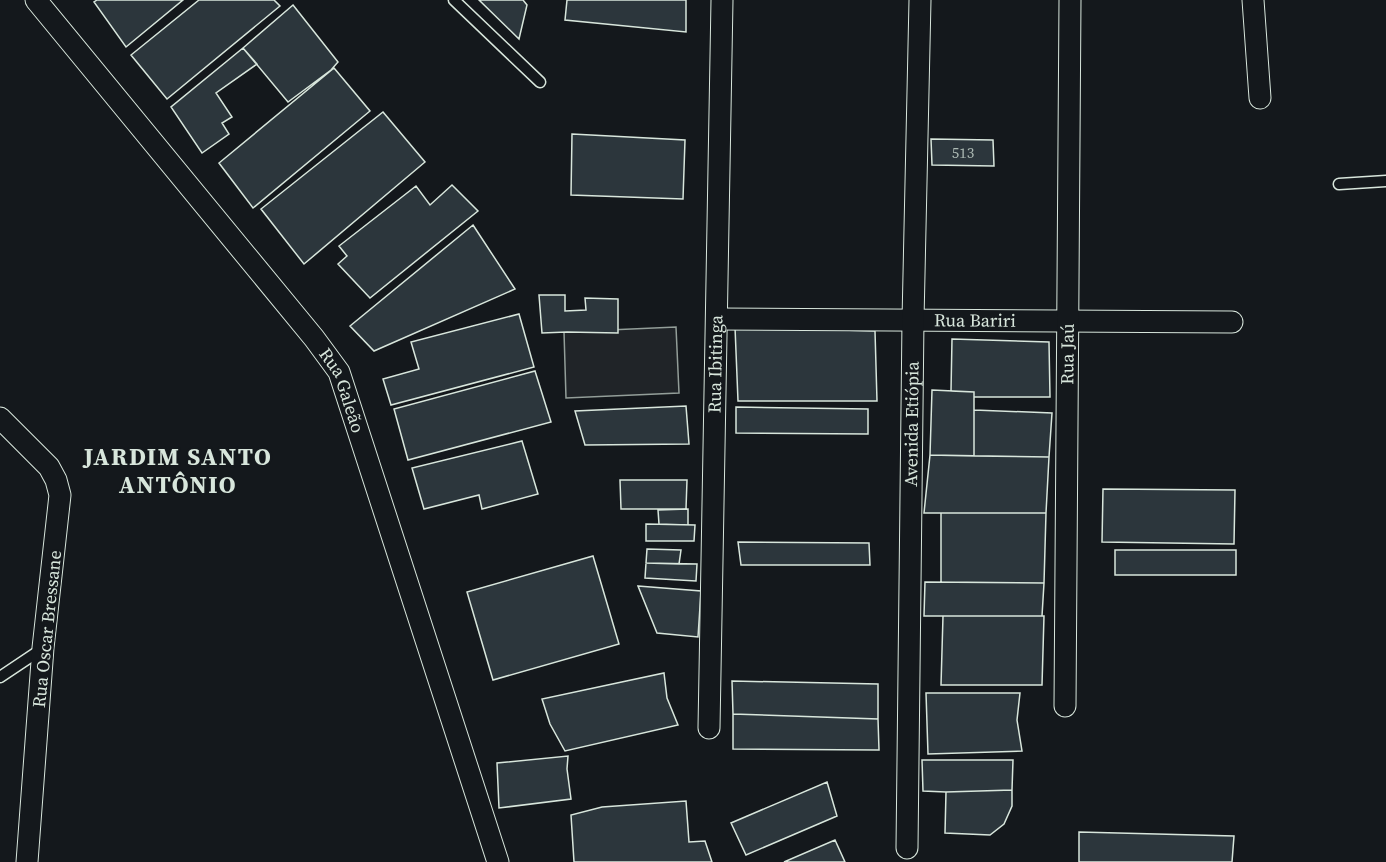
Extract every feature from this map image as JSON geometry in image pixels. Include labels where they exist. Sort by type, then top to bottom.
[{"type":"street","name":"Rua Galeão","points":[[36,0],[314,338],[339,372],[498,862]]},
{"type":"street","name":"Rua Ibitinga","points":[[709,728],[722,0]]},
{"type":"street","name":"Avenida Etiópia","points":[[908,848],[913,320],[920,0]]},
{"type":"street","name":"Rua Jaú","points":[[1065,706],[1070,0]]},
{"type":"street","points":[[1254,0],[1260,98]]},
{"type":"street","name":"Rua Bariri","points":[[717,319],[1232,322]]},
{"type":"street","name":"Rua Oscar Bressane","points":[[0,418],[49,467],[60,495],[43,648],[27,862]]},
{"type":"lane","points":[[454,0],[540,82]]},
{"type":"lane","points":[[1339,184],[1386,181]]},
{"type":"lane","points":[[0,677],[43,648]]},
{"type":"shaded area","points":[[676,327],[679,393],[566,398],[564,332]]},
{"type":"building","points":[[97,0],[183,0],[126,47],[94,2]]},
{"type":"building","points":[[199,0],[274,0],[280,6],[167,99],[131,55]]},
{"type":"building","points":[[479,0],[523,0],[527,5],[519,39]]},
{"type":"building","points":[[567,0],[686,0],[686,32],[565,20]]},
{"type":"building","points":[[293,5],[338,62],[331,70],[288,102],[243,48]]},
{"type":"building","points":[[243,48],[257,64],[216,93],[232,117],[222,123],[229,134],[202,153],[171,107]]},
{"type":"building","points":[[334,68],[370,111],[253,208],[219,163]]},
{"type":"building","points":[[383,112],[425,162],[304,264],[261,209]]},
{"type":"building","points":[[572,134],[685,140],[683,199],[571,195]]},
{"type":"building","points":[[931,139],[993,140],[994,166],[932,165]]},
{"type":"building","points":[[452,185],[478,211],[370,298],[338,264],[347,256],[339,246],[416,186],[430,205]]},
{"type":"building","points":[[473,225],[515,289],[374,351],[350,326]]},
{"type":"building","points":[[539,295],[565,295],[565,311],[586,310],[585,298],[618,299],[618,333],[542,333]]},
{"type":"building","points":[[519,314],[534,367],[391,405],[383,379],[419,369],[411,342]]},
{"type":"building","points":[[735,327],[875,331],[877,401],[738,401]]},
{"type":"building","points":[[952,339],[1049,342],[1050,397],[974,397],[974,392],[951,391]]},
{"type":"building","points":[[535,371],[551,422],[408,460],[394,409]]},
{"type":"building","points":[[932,390],[974,392],[974,456],[930,455]]},
{"type":"building","points":[[686,406],[689,444],[585,445],[575,411]]},
{"type":"building","points":[[736,407],[868,409],[868,434],[736,433]]},
{"type":"building","points":[[974,410],[1052,413],[1049,457],[974,456]]},
{"type":"building","points":[[522,441],[538,494],[482,509],[479,495],[424,509],[412,468]]},
{"type":"building","points":[[930,455],[1049,457],[1046,513],[924,513]]},
{"type":"building","points":[[620,480],[687,480],[686,509],[621,509]]},
{"type":"building","points":[[1103,489],[1235,490],[1234,544],[1102,542]]},
{"type":"building","points":[[688,509],[688,525],[659,524],[658,510]]},
{"type":"building","points":[[941,513],[1046,513],[1044,583],[941,582]]},
{"type":"building","points":[[646,524],[695,525],[694,541],[646,541]]},
{"type":"building","points":[[738,542],[869,543],[870,565],[741,565]]},
{"type":"building","points":[[647,549],[681,550],[679,564],[646,563]]},
{"type":"building","points":[[1115,550],[1236,550],[1236,575],[1115,575]]},
{"type":"building","points":[[593,556],[619,644],[493,680],[467,592]]},
{"type":"building","points":[[646,563],[697,564],[696,581],[645,578]]},
{"type":"building","points":[[925,582],[1044,583],[1042,616],[924,616]]},
{"type":"building","points":[[638,586],[701,591],[698,637],[657,633]]},
{"type":"building","points":[[943,616],[1044,616],[1042,685],[941,685]]},
{"type":"building","points":[[664,673],[667,698],[678,725],[565,751],[550,724],[542,699]]},
{"type":"building","points":[[732,681],[878,684],[878,719],[733,714]]},
{"type":"building","points":[[926,693],[1020,693],[1017,720],[1022,751],[928,754]]},
{"type":"building","points":[[733,714],[878,719],[879,750],[733,749]]},
{"type":"building","points":[[568,756],[567,769],[571,799],[499,808],[497,763]]},
{"type":"building","points":[[922,760],[1013,760],[1012,790],[923,791]]},
{"type":"building","points":[[827,782],[837,816],[746,855],[731,823]]},
{"type":"building","points":[[1012,790],[1012,806],[1004,824],[990,835],[945,833],[946,792]]},
{"type":"building","points":[[686,801],[689,842],[705,841],[712,862],[574,862],[571,815],[602,807]]},
{"type":"building","points":[[1079,832],[1234,836],[1232,862],[1079,862]]},
{"type":"building","points":[[835,840],[845,862],[784,862]]},
{"type":"district","name":"JARDIM SANTO ANTÔNIO","points":[[178,471]]}]
